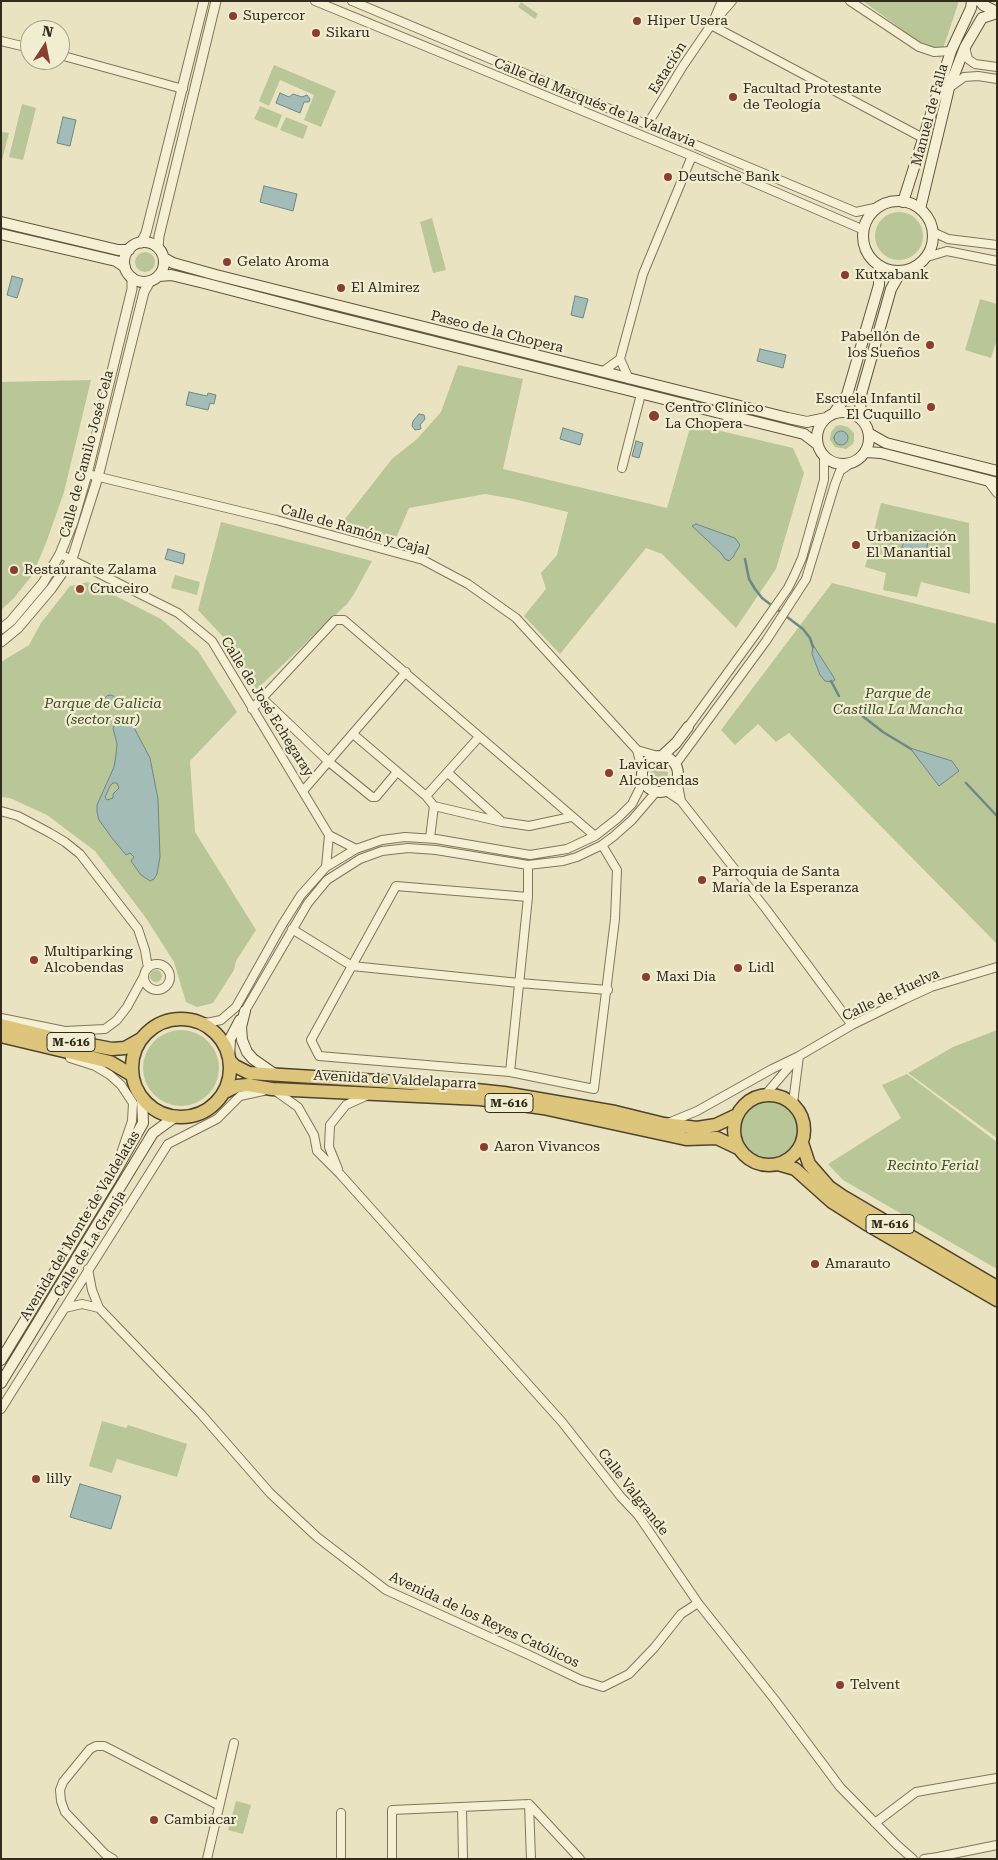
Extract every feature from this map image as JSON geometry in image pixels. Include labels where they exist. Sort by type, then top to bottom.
[{"type":"highway","name":"M-616","points":[[1,1025],[54,1038],[112,1049],[125,1048],[141,1039],[152,1028],[167,1021],[184,1019],[200,1022]]},
{"type":"highway","points":[[200,1022],[213,1031],[223,1042],[229,1059],[229,1080],[224,1092]]},
{"type":"highway","name":"M-616","points":[[1,1036],[110,1062],[132,1075]]},
{"type":"highway","points":[[141,1039],[135,1050],[132,1062],[132,1075],[142,1099]]},
{"type":"highway","name":"Avenida de Valdelaparra","points":[[229,1059],[249,1073],[411,1083],[504,1092],[615,1112],[664,1124],[697,1128],[716,1125],[737,1115]]},
{"type":"highway","name":"Avenida de Valdelaparra","points":[[224,1092],[237,1086],[248,1085],[272,1089],[467,1098],[525,1106],[686,1139],[717,1138],[740,1149]]},
{"type":"highway","name":"M-616","points":[[142,1099],[152,1108],[163,1114],[175,1117],[190,1117],[204,1112],[216,1103],[224,1092]]},
{"type":"highway","name":"M-616","points":[[737,1115],[744,1105],[753,1098],[765,1094]]},
{"type":"highway","points":[[765,1094],[775,1094],[793,1103]]},
{"type":"highway","name":"M-616","points":[[793,1103],[800,1111],[804,1122],[805,1133],[802,1143],[808,1164],[836,1192],[997,1287]]},
{"type":"highway","points":[[737,1115],[734,1126],[735,1138],[740,1149]]},
{"type":"highway","points":[[778,1164],[788,1160],[796,1153],[802,1143]]},
{"type":"highway","name":"M-616","points":[[740,1149],[756,1163],[778,1164],[795,1170],[832,1202],[997,1300]]},
{"type":"highway","points":[[924,1257],[935,1275]]},
{"type":"main road","name":"Manuel de Falla","points":[[903,202],[951,51],[971,8],[972,1]]},
{"type":"main road","points":[[980,1],[983,5],[997,13]]},
{"type":"main road","name":"Manuel de Falla","points":[[920,209],[949,88],[964,47],[982,18],[997,13]]},
{"type":"main road","points":[[891,202],[903,202],[920,209],[929,220],[933,232],[932,246],[927,257],[913,268],[901,271],[879,266],[871,259],[865,248],[864,230],[870,216],[879,207],[891,202]]},
{"type":"main road","points":[[1,222],[118,250],[129,250]]},
{"type":"main road","points":[[1,234],[116,262],[125,267],[132,277],[144,282],[154,278],[164,268],[164,258],[153,244],[141,243],[129,250],[126,255],[125,267]]},
{"type":"main road","name":"Paseo de la Chopera","points":[[164,258],[174,263],[216,275],[798,420],[807,422],[830,415]]},
{"type":"main road","points":[[830,415],[843,411],[853,413],[867,425],[870,443],[866,452],[850,464],[836,464],[824,456],[817,444],[817,434],[820,425],[848,395],[879,285],[879,266]]},
{"type":"main road","points":[[861,418],[860,398],[891,288],[901,271]]},
{"type":"main road","name":"Paseo de la Chopera","points":[[154,278],[171,275],[204,283],[804,434],[817,444]]},
{"type":"main road","points":[[870,434],[886,443],[997,471]]},
{"type":"main road","points":[[866,452],[882,453],[992,482]]},
{"type":"main road","points":[[660,756],[672,761],[677,770],[677,780],[671,789],[661,792],[650,790],[643,782],[642,769],[648,760],[660,756],[676,743],[688,727]]},
{"type":"main road","points":[[229,1059],[230,1039],[245,1011]]},
{"type":"main road","points":[[245,1011],[241,1027],[242,1040],[247,1052],[253,1059],[276,1075]]},
{"type":"main road","name":"Avenida del Monte de Valdelatas","points":[[1,1360],[110,1182],[143,1123],[142,1099]]},
{"type":"main road","name":"Avenida del Monte de Valdelatas","points":[[1,1383],[153,1133],[175,1117]]},
{"type":"street","points":[[141,243],[146,233],[204,1]]},
{"type":"street","points":[[158,248],[158,236],[216,1]]},
{"type":"street","name":"Calle del Marqués de la Valdavia","points":[[315,1],[692,156],[864,230]]},
{"type":"street","name":"Calle del Marqués de la Valdavia","points":[[352,1],[856,212],[879,207]]},
{"type":"street","points":[[711,25],[722,1]]},
{"type":"street","points":[[711,25],[732,1]]},
{"type":"street","points":[[850,1],[919,48],[934,52],[951,51]]},
{"type":"street","points":[[711,25],[923,138]]},
{"type":"street","name":"Estación","points":[[647,125],[711,25]]},
{"type":"street","points":[[1,41],[20,46]]},
{"type":"street","points":[[964,47],[968,59],[975,64],[997,67]]},
{"type":"street","points":[[70,59],[183,89]]},
{"type":"street","points":[[949,88],[964,77],[978,76],[997,79]]},
{"type":"street","points":[[602,372],[620,359],[643,274],[692,156]]},
{"type":"street","points":[[933,232],[948,239],[997,245]]},
{"type":"street","points":[[927,257],[947,251],[997,261]]},
{"type":"street","name":"Calle de Camilo José Cela","points":[[1,629],[11,621],[43,583],[60,554],[73,522],[87,474],[132,289],[132,277]]},
{"type":"street","name":"Calle de Camilo José Cela","points":[[1,642],[18,628],[51,589],[72,558],[98,477],[144,292],[154,278]]},
{"type":"street","points":[[620,359],[630,379]]},
{"type":"street","points":[[622,468],[641,394]]},
{"type":"street","points":[[688,727],[788,588],[802,558],[824,480],[824,456]]},
{"type":"street","points":[[675,765],[766,641],[806,579],[835,484],[840,472],[850,464]]},
{"type":"street","name":"Calle de Ramón y Cajal","points":[[87,474],[276,520],[423,560],[468,584],[516,618],[637,750],[642,769]]},
{"type":"street","points":[[992,482],[997,493]]},
{"type":"street","name":"Calle de José Echegaray","points":[[60,554],[72,558],[178,612],[212,641],[329,835]]},
{"type":"street","points":[[252,709],[335,620],[344,620],[595,836]]},
{"type":"street","points":[[303,791],[406,672]]},
{"type":"street","points":[[262,698],[329,762],[372,797],[376,797],[398,772]]},
{"type":"street","points":[[353,734],[426,796],[434,806],[502,822],[530,826],[571,817]]},
{"type":"street","points":[[426,796],[479,737]]},
{"type":"street","points":[[637,750],[660,756]]},
{"type":"street","points":[[448,773],[502,822]]},
{"type":"street","points":[[677,780],[681,801],[766,909],[852,1025]]},
{"type":"street","points":[[200,1022],[221,1020],[236,1007],[301,895],[326,866],[356,849],[393,838],[430,838],[530,855],[566,849],[595,836],[618,818],[632,804],[643,782]]},
{"type":"street","points":[[245,1011],[308,903],[327,880],[360,859],[396,848],[419,848],[528,866],[563,861],[577,857],[602,845],[624,828],[661,792],[681,801]]},
{"type":"street","points":[[430,838],[434,806]]},
{"type":"street","points":[[1,811],[18,816],[50,833],[80,854],[138,929],[146,950],[148,968]]},
{"type":"street","points":[[326,866],[329,835],[356,849]]},
{"type":"street","points":[[528,897],[396,886],[311,1040],[319,1056],[510,1072],[594,1089],[616,919],[617,870],[602,845]]},
{"type":"street","points":[[510,1072],[528,897],[528,866]]},
{"type":"street","points":[[292,929],[352,966],[608,990]]},
{"type":"street","points":[[1,1018],[65,1031],[105,1029],[118,1020],[148,968],[151,965],[159,964],[167,968],[170,976],[168,984],[161,989],[153,989],[146,984],[144,976]]},
{"type":"street","name":"Calle de Huelva","points":[[799,1056],[852,1025],[931,987],[997,966]]},
{"type":"street","points":[[24,1042],[94,1066],[110,1074],[122,1085],[133,1103],[132,1121],[110,1182]]},
{"type":"street","points":[[765,1094],[799,1056]]},
{"type":"street","points":[[793,1103],[799,1056]]},
{"type":"street","points":[[664,1124],[697,1110],[754,1078],[799,1056]]},
{"type":"street","name":"Calle Valgrande","points":[[272,1089],[298,1107],[314,1135],[317,1151],[340,1174],[562,1422],[621,1497],[638,1515],[698,1603],[775,1700],[840,1787],[914,1859]]},
{"type":"street","name":"Calle de La Granja","points":[[1,1408],[168,1144],[218,1119],[240,1096],[272,1089]]},
{"type":"street","points":[[340,1174],[329,1146],[330,1125],[346,1105],[370,1094]]},
{"type":"street","name":"Avenida de los Reyes Católicos","points":[[88,1269],[92,1290],[99,1308],[201,1414],[270,1493],[317,1537],[386,1590],[529,1654],[581,1680],[603,1687],[629,1674],[654,1648],[681,1614],[698,1603]]},
{"type":"street","points":[[65,1308],[82,1304],[99,1308]]},
{"type":"street","points":[[207,1859],[218,1805],[234,1744]]},
{"type":"street","points":[[113,1859],[105,1854],[65,1812],[61,1801],[60,1790],[63,1782],[90,1749],[96,1746],[104,1746],[218,1805]]},
{"type":"street","points":[[875,1823],[916,1792],[997,1778]]},
{"type":"street","points":[[529,1804],[531,1859]]},
{"type":"street","points":[[392,1859],[392,1810],[529,1804],[580,1859]]},
{"type":"street","points":[[462,1807],[463,1859]]},
{"type":"street","points":[[341,1813],[341,1859]]},
{"type":"street","points":[[924,1859],[940,1858],[997,1845]]},
{"type":"green space","points":[[863,1],[959,1],[940,58]]},
{"type":"green space","points":[[521,2],[538,14],[535,19],[518,7]]},
{"type":"green space","points":[[274,65],[336,91],[321,127],[304,120],[314,95],[280,80],[269,106],[259,101]]},
{"type":"green space","points":[[22,104],[36,108],[23,160],[9,157]]},
{"type":"green space","points":[[260,106],[282,115],[277,128],[254,119]]},
{"type":"green space","points":[[286,117],[308,126],[303,139],[280,130]]},
{"type":"green space","points":[[1,132],[9,133],[2,160],[1,159]]},
{"type":"green space","points":[[899,212],[908,214],[916,219],[921,227],[923,236],[921,245],[916,253],[908,258],[899,260],[890,258],[882,253],[877,245],[875,236],[877,227],[882,219],[890,214]]},
{"type":"green space","points":[[432,218],[446,270],[433,273],[420,222]]},
{"type":"green space","points":[[145,252],[152,255],[155,262],[152,269],[145,272],[138,269],[135,262],[138,255]]},
{"type":"green space","points":[[980,299],[997,304],[997,339],[991,358],[965,350]]},
{"type":"green space","points":[[458,365],[523,379],[503,469],[667,508],[691,424],[793,448],[804,473],[776,569],[736,628],[662,554],[646,548],[560,654],[524,616],[546,589],[541,573],[557,555],[568,512],[485,494],[409,508],[396,538],[341,524],[392,459],[417,439],[441,412]]},
{"type":"green space","points":[[91,380],[64,492],[46,543],[33,574],[14,598],[1,610],[1,382]]},
{"type":"green space","points":[[836,426],[848,427],[854,433],[853,444],[846,449],[835,447],[830,440],[831,432]]},
{"type":"green space","points":[[881,503],[969,523],[970,594],[921,582],[917,597],[883,590],[886,573],[865,567]]},
{"type":"green space","points":[[221,522],[372,561],[347,604],[256,690],[248,680],[228,642],[198,610]]},
{"type":"green space","points":[[175,575],[200,582],[197,595],[171,588]]},
{"type":"green space","name":"Parque de Galicia (sector sur)","points":[[88,582],[161,619],[198,651],[237,712],[190,761],[195,832],[256,930],[213,1003],[197,1007],[186,1002],[174,962],[146,918],[95,851],[47,815],[10,798],[1,797],[1,662],[29,645],[41,623],[70,586]]},
{"type":"green space","name":"Parque de Castilla La Mancha","points":[[832,583],[997,624],[997,944],[789,733],[776,742],[758,724],[735,745],[721,730]]},
{"type":"green space","points":[[659,766],[665,769],[668,775],[665,781],[659,784],[653,781],[650,775],[653,769]]},
{"type":"green space","points":[[154,970],[158,970],[162,976],[158,982],[154,982],[150,978],[150,974]]},
{"type":"green space","points":[[181,1030],[195,1033],[208,1041],[216,1054],[219,1068],[216,1082],[208,1095],[195,1103],[181,1106],[167,1103],[154,1095],[146,1082],[143,1068],[146,1054],[154,1041],[167,1033]]},
{"type":"green space","points":[[997,1030],[997,1138],[908,1073],[953,1047]]},
{"type":"green space","name":"Recinto Ferial","points":[[907,1074],[997,1142],[997,1269],[843,1180],[828,1164],[901,1118],[882,1085]]},
{"type":"green space","points":[[770,1098],[788,1104],[796,1112],[802,1130],[796,1148],[788,1156],[770,1162],[752,1156],[744,1148],[738,1130],[744,1112],[752,1104]]},
{"type":"green space","points":[[102,1421],[126,1428],[128,1425],[187,1444],[177,1477],[117,1459],[112,1473],[89,1466]]},
{"type":"green space","points":[[236,1801],[251,1805],[243,1834],[228,1830]]},
{"type":"water","points":[[280,93],[289,97],[293,94],[302,97],[307,95],[310,99],[309,102],[304,102],[300,113],[276,103]]},
{"type":"water","points":[[63,117],[76,120],[70,146],[57,143]]},
{"type":"water","points":[[264,186],[297,194],[293,211],[260,202]]},
{"type":"water","points":[[12,276],[23,279],[17,298],[7,295]]},
{"type":"water","points":[[575,296],[588,299],[583,318],[571,315]]},
{"type":"water","points":[[760,349],[786,355],[783,368],[757,361]]},
{"type":"water","points":[[189,392],[207,396],[208,393],[216,395],[214,404],[210,403],[208,410],[186,405]]},
{"type":"water","points":[[419,414],[424,415],[425,419],[420,425],[421,429],[415,430],[412,426],[413,421]]},
{"type":"water","points":[[563,428],[583,434],[580,445],[560,439]]},
{"type":"water","points":[[838,431],[844,431],[848,438],[844,445],[838,445],[834,441],[834,435]]},
{"type":"water","points":[[636,441],[643,443],[639,458],[632,456]]},
{"type":"water","points":[[696,524],[735,538],[740,545],[729,561],[692,526]]},
{"type":"water","points":[[916,531],[924,533],[928,541],[925,557],[901,550],[906,536]]},
{"type":"water","points":[[168,549],[185,554],[183,564],[165,559]]},
{"type":"water","points":[[813,645],[835,680],[831,682],[825,681],[820,675],[812,654]]},
{"type":"water","points":[[110,695],[116,701],[110,707],[104,701]]},
{"type":"water","points":[[122,716],[124,719],[116,724],[126,719],[131,722],[150,758],[158,799],[160,857],[157,874],[150,881],[141,875],[131,861],[134,857],[130,853],[126,855],[112,838],[99,820],[97,812],[97,805],[114,767],[117,744],[113,728],[115,725],[112,723]],"holes":[[[113,783],[117,783],[119,788],[113,794],[113,798],[107,800],[105,797],[110,786]]]},
{"type":"water","points":[[910,748],[952,761],[959,771],[939,786]]},
{"type":"water","points":[[80,1484],[121,1496],[111,1529],[70,1517]]},
{"type":"waterway","points":[[745,559],[749,579],[755,589],[762,598],[803,629],[810,638],[813,647]]},
{"type":"waterway","points":[[831,681],[839,696]]},
{"type":"waterway","points":[[851,707],[883,732],[911,749]]},
{"type":"waterway","points":[[966,783],[997,816]]},
{"type":"place","name":"Supercor","points":[[233,16]]},
{"type":"place","name":"Hiper Usera","points":[[637,21]]},
{"type":"place","name":"Sikaru","points":[[316,33]]},
{"type":"place","name":"Facultad Protestante de Teología","points":[[733,97]]},
{"type":"place","name":"Deutsche Bank","points":[[668,177]]},
{"type":"place","name":"Gelato Aroma","points":[[227,262]]},
{"type":"place","name":"Kutxabank","points":[[845,275]]},
{"type":"place","name":"El Almirez","points":[[341,288]]},
{"type":"place","name":"Pabellón de los Sueños","points":[[930,345]]},
{"type":"place","name":"Escuela Infantil El Cuquillo","points":[[931,407]]},
{"type":"place","name":"Centro Clínico La Chopera","points":[[654,416]]},
{"type":"place","name":"Urbanización El Manantial","points":[[856,545]]},
{"type":"place","name":"Restaurante Zalama","points":[[14,570]]},
{"type":"place","name":"Cruceiro","points":[[80,589]]},
{"type":"place","name":"Lavicar Alcobendas","points":[[609,773]]},
{"type":"place","name":"Parroquia de Santa María de la Esperanza","points":[[702,880]]},
{"type":"place","name":"Multiparking Alcobendas","points":[[34,960]]},
{"type":"place","name":"Lidl","points":[[738,968]]},
{"type":"place","name":"Maxi Dia","points":[[646,977]]},
{"type":"place","name":"Aaron Vivancos","points":[[484,1147]]},
{"type":"place","name":"Amarauto","points":[[815,1264]]},
{"type":"place","name":"lilly","points":[[36,1479]]},
{"type":"place","name":"Telvent","points":[[840,1685]]},
{"type":"place","name":"Cambiacar","points":[[154,1820]]}]
